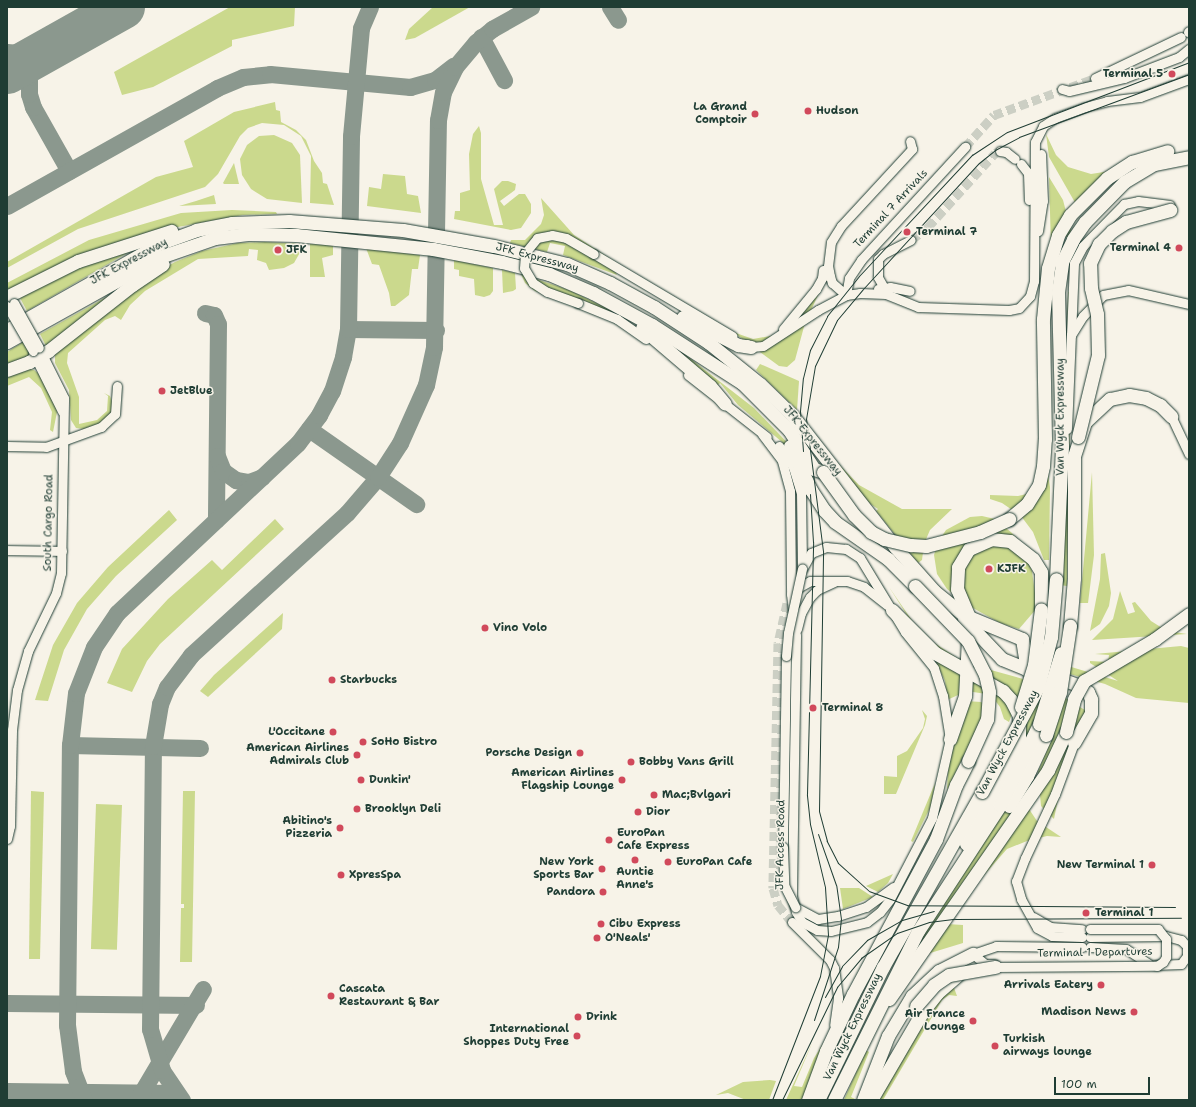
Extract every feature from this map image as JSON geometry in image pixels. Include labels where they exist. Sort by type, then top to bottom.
[{"type":"highway","name":"JFK Expressway","points":[[7,342],[171,252],[216,238],[274,234],[389,243],[473,256],[549,274],[604,298],[652,325],[742,383],[787,422],[818,470],[854,515],[871,532],[884,539],[911,546],[926,546],[980,532],[1008,519],[1027,504],[1039,485],[1043,466],[1045,439],[1043,319],[1051,255],[1058,235],[1070,215],[1101,184],[1118,171],[1141,159],[1165,151],[1189,149]]},
{"type":"highway","points":[[1109,196],[1128,179],[1148,166],[1171,158],[1189,156]]},
{"type":"highway","points":[[1109,196],[1150,171],[1168,165],[1189,163]]},
{"type":"highway","name":"Van Wyck Expressway","points":[[818,1100],[883,967],[1031,703],[1041,677],[1051,637],[1056,573],[1062,446],[1058,292],[1060,270],[1068,248],[1085,222],[1109,196]]},
{"type":"highway","points":[[1078,437],[1098,355],[1097,314],[1091,288],[1090,263],[1099,244],[1112,231],[1126,222],[1170,207]]},
{"type":"highway","name":"JFK Expressway","points":[[7,330],[155,246],[185,234],[219,225],[289,221],[355,225],[449,237],[567,264],[641,299],[709,344],[781,403],[895,547],[934,591],[964,616],[1022,639],[1027,670]]},
{"type":"highway","points":[[9,302],[70,264],[103,251],[176,230],[219,225]]},
{"type":"highway","points":[[7,370],[38,353],[143,277],[171,260],[218,243],[274,234]]},
{"type":"highway","points":[[604,298],[682,360],[725,404]]},
{"type":"highway","points":[[641,299],[738,345],[751,347]]},
{"type":"highway","points":[[652,325],[716,374],[773,424],[788,442],[824,510],[835,522],[888,559],[968,641],[985,674],[989,692],[987,719],[956,785],[936,839],[866,967],[832,1038],[808,1100]]},
{"type":"highway","points":[[1078,437],[1085,422],[1097,409],[1112,398],[1129,395],[1146,398],[1160,405],[1171,416]]},
{"type":"highway","name":"Van Wyck Expressway","points":[[834,1100],[864,1035],[918,931],[975,845],[1011,785],[1039,724],[1070,626],[1074,578],[1074,456],[1078,437]]},
{"type":"highway","points":[[950,739],[965,696],[969,652],[964,616],[956,577],[962,556],[975,545],[991,539],[1010,541],[1028,553],[1041,572],[1040,620],[1034,665],[1003,754]]},
{"type":"highway","points":[[892,610],[935,653],[1003,691],[1014,704],[1020,723],[1019,740],[1012,762],[918,931]]},
{"type":"highway","points":[[864,1035],[1048,770],[1066,732],[1074,699],[1084,681],[1155,639],[1189,614]]},
{"type":"highway","points":[[964,616],[996,655],[1016,667],[1071,681],[1088,692],[1091,713],[1074,744]]},
{"type":"highway","points":[[975,845],[1001,819],[1014,798],[1046,735],[1065,671],[1070,626]]},
{"type":"highway","points":[[863,1100],[888,1036],[912,996],[939,971],[973,954]]},
{"type":"highway","points":[[889,1067],[904,1028],[916,1006],[934,985],[949,975],[990,965]]},
{"type":"highway","points":[[871,1100],[922,1011],[937,993],[967,969],[990,965]]},
{"type":"street","points":[[1095,78],[1186,34]]},
{"type":"street","points":[[1062,89],[1069,91],[1124,78],[1179,57],[1189,50]]},
{"type":"street","points":[[867,292],[886,294],[918,307],[1009,310],[1018,308],[1030,296],[1033,289],[1036,240],[1036,142],[1047,122],[1084,107],[1107,101],[1140,97],[1189,79]]},
{"type":"street","points":[[846,295],[832,283],[828,266],[831,242],[836,232],[912,149],[910,141]]},
{"type":"street","name":"Terminal 7 Arrivals","points":[[846,295],[849,278],[861,260],[965,147]]},
{"type":"street","points":[[1000,151],[1018,162],[1028,176],[1031,225],[1036,240]]},
{"type":"street","points":[[1056,573],[1062,546],[1074,263],[1083,246],[1124,204],[1138,201],[1170,207]]},
{"type":"street","points":[[802,569],[804,519],[801,493],[794,468],[777,444],[703,389],[630,327],[611,316],[547,292],[533,284],[524,268],[525,253],[537,238],[552,235],[570,240],[751,347],[763,346],[846,295],[884,288],[910,291]]},
{"type":"street","points":[[884,288],[878,277],[878,259],[883,254],[911,240]]},
{"type":"street","points":[[775,339],[816,289],[822,278],[822,270]]},
{"type":"street","points":[[1071,335],[1083,316],[1103,295],[1128,290],[1189,304]]},
{"type":"street","name":"South Cargo Road","points":[[7,839],[10,826],[12,730],[16,695],[32,642],[60,583],[62,551],[64,404],[62,389],[38,353],[9,302]]},
{"type":"street","points":[[7,446],[46,447],[108,423],[116,410],[117,386]]},
{"type":"street","points":[[1171,416],[1189,442]]},
{"type":"street","points":[[1171,416],[1189,454]]},
{"type":"street","points":[[762,434],[779,456],[790,484],[792,597],[796,636]]},
{"type":"street","points":[[899,881],[866,907],[842,915],[818,919],[801,912],[792,903],[783,880],[786,643],[792,597],[802,569],[811,553],[826,547],[839,547],[855,554],[874,579],[905,632],[934,668],[943,696],[950,739]]},
{"type":"street","points":[[7,550],[62,551]]},
{"type":"street","points":[[792,597],[808,582],[836,581],[864,586],[892,610]]},
{"type":"street","points":[[796,636],[801,613],[810,597],[817,590],[836,581]]},
{"type":"street","name":"JFK Access Road","points":[[796,636],[793,902],[800,920],[813,929],[826,932],[855,927],[880,912],[899,881],[932,818],[950,739]]},
{"type":"street","points":[[973,954],[990,965],[1179,965],[1187,956],[1187,946],[1181,940],[1166,936],[1086,933],[1052,936],[1037,928],[1027,911],[1017,889],[1018,875],[1050,805],[1074,744]]},
{"type":"street","name":"Terminal 1 Departures","points":[[990,965],[1157,966],[1166,957],[1166,939],[1158,930],[1086,933],[1050,927],[1027,911]]},
{"type":"street","points":[[792,922],[830,960],[836,972],[838,998],[832,1038]]},
{"type":"street","points":[[801,931],[826,937],[855,927]]},
{"type":"street","points":[[973,954],[996,946],[1126,949],[1149,964]]},
{"type":"green space","points":[[230,7],[295,7],[294,26],[232,40],[232,46],[153,87],[122,95],[114,72]]},
{"type":"green space","points":[[433,7],[470,7],[415,38],[405,40],[409,29]]},
{"type":"green space","points":[[275,102],[276,110],[280,111],[281,122],[296,130],[306,140],[314,161],[322,173],[323,183],[327,184],[334,205],[310,203],[311,156],[301,136],[284,125],[262,123],[248,128],[240,136],[218,174],[205,187],[78,229],[7,268],[7,262],[156,177],[193,167],[184,141],[234,112]]},
{"type":"green space","points":[[479,126],[481,133],[481,179],[494,225],[503,225],[494,189],[502,181],[508,181],[516,184],[515,190],[500,201],[504,206],[519,194],[525,194],[531,204],[531,213],[521,228],[511,230],[454,219],[455,211],[460,211],[460,193],[470,190],[469,154],[473,134]]},
{"type":"green space","points":[[1046,134],[1056,155],[1068,167],[1091,174],[1110,171],[1077,206],[1049,157]]},
{"type":"green space","points":[[274,135],[292,143],[300,155],[302,203],[267,199],[251,189],[242,175],[240,159],[247,145],[259,136]]},
{"type":"green space","points":[[234,163],[239,184],[224,184],[223,183]]},
{"type":"green space","points":[[383,174],[405,176],[407,194],[418,196],[421,213],[367,206],[369,187],[381,189]]},
{"type":"green space","points":[[1049,177],[1063,200],[1071,231],[1068,237],[1064,236],[1051,247]]},
{"type":"green space","points":[[214,195],[216,204],[179,206],[196,201]]},
{"type":"green space","points":[[541,198],[574,235],[629,271],[615,271],[617,275],[563,255],[565,246],[550,243],[547,252],[510,243],[511,240],[525,240],[541,224],[544,215]]},
{"type":"green space","points":[[232,210],[276,212],[277,214],[243,215],[167,229],[7,294],[7,283],[89,240],[181,213]]},
{"type":"green space","points":[[265,242],[302,244],[302,249],[294,263],[284,268],[269,270],[266,263],[257,260],[258,250],[249,249],[248,256],[198,259],[145,291],[130,305],[121,320],[115,316],[105,320],[68,353],[67,363],[79,397],[79,424],[97,420],[107,411],[108,396],[104,393],[110,396],[113,405],[111,413],[104,422],[84,429],[76,428],[71,420],[69,390],[55,363],[55,353],[146,278],[175,262],[202,251],[238,243]]},
{"type":"green space","points":[[310,244],[333,245],[333,255],[322,258],[325,277],[310,277]]},
{"type":"green space","points":[[366,248],[420,255],[418,269],[412,269],[409,295],[395,306],[391,306],[389,293],[379,265],[372,264]]},
{"type":"green space","points":[[134,249],[27,311],[20,298],[69,271]]},
{"type":"green space","points":[[454,260],[493,268],[493,291],[490,295],[484,297],[475,295],[474,279],[459,276],[459,270],[454,269]]},
{"type":"green space","points":[[502,270],[515,273],[516,289],[513,291],[503,293]]},
{"type":"green space","points":[[521,274],[569,290],[615,312],[578,306],[535,291],[525,283]]},
{"type":"green space","points":[[821,289],[805,323],[795,360],[787,367],[779,366],[733,332],[753,339],[776,335]]},
{"type":"green space","points":[[119,290],[47,348],[40,334]]},
{"type":"green space","points":[[1068,292],[1072,292],[1067,586],[1060,585]]},
{"type":"green space","points":[[23,342],[31,356],[7,367],[7,352]]},
{"type":"green space","points":[[674,346],[754,408],[802,458],[790,453],[782,442],[738,405],[720,383],[717,386]]},
{"type":"green space","points":[[760,364],[799,381],[797,410],[756,370]]},
{"type":"green space","points":[[25,368],[34,370],[42,376],[55,401],[57,412],[53,432],[50,430],[52,412],[41,388],[29,377],[7,386],[7,375]]},
{"type":"green space","points":[[829,454],[859,485],[902,509],[952,509],[930,530],[924,544],[922,560],[918,563],[876,511],[878,509],[869,503]]},
{"type":"green space","points":[[1092,472],[1094,555],[1088,603],[1080,603]]},
{"type":"green space","points":[[1048,474],[1050,487],[1049,560],[1044,560],[1033,532],[1021,516],[1002,503],[990,499],[990,495],[1018,496],[1031,493]]},
{"type":"green space","points":[[169,510],[177,520],[116,576],[87,609],[64,650],[48,701],[35,700],[53,645],[77,603],[108,567]]},
{"type":"green space","points":[[982,516],[995,519],[1012,533],[1021,543],[1032,571],[1037,608],[1019,629],[1000,623],[964,603],[947,589],[937,574],[934,555],[938,542],[946,530],[970,517]]},
{"type":"green space","points":[[275,519],[284,529],[160,644],[147,661],[132,692],[107,683],[122,649],[168,599],[212,560],[222,570]]},
{"type":"green space","points":[[1105,553],[1111,593],[1109,606],[1100,624],[1090,631],[1100,579],[1101,554]]},
{"type":"green space","points":[[889,587],[913,622],[933,642],[957,658],[980,667],[1045,685],[1088,712],[1069,745],[1054,819],[1041,806],[1038,772],[1051,739],[1020,758],[1026,721],[1017,698],[932,644],[912,623]]},
{"type":"green space","points":[[1120,591],[1128,614],[1135,612],[1132,603],[1135,602],[1151,621],[1167,631],[1187,634],[1092,640],[1113,619]]},
{"type":"green space","points":[[283,613],[282,629],[208,697],[200,691],[214,675]]},
{"type":"green space","points":[[1181,646],[1189,648],[1189,703],[1136,698],[1105,684],[1038,665],[1068,666],[1118,681],[1090,663],[1090,661],[1108,662],[1109,655],[1095,654]]},
{"type":"green space","points":[[935,660],[985,686],[986,694],[967,691],[947,700],[945,681]]},
{"type":"green space","points":[[993,689],[1013,711],[1009,722],[1004,719],[1000,707],[994,699]]},
{"type":"green space","points":[[966,701],[981,702],[985,705],[985,712],[947,790],[951,714]]},
{"type":"green space","points":[[922,710],[927,716],[925,725],[896,794],[884,794],[884,776],[897,777],[897,756],[907,751],[923,728],[925,719]]},
{"type":"green space","points":[[1020,781],[1029,809],[1037,821],[1061,837],[1047,836],[1027,841],[1007,849],[911,958],[917,945],[994,827]]},
{"type":"green space","points":[[935,783],[931,806],[913,842],[911,841]]},
{"type":"green space","points":[[31,791],[44,792],[40,959],[29,959]]},
{"type":"green space","points":[[183,791],[195,791],[192,962],[180,962],[181,908],[184,908],[184,904],[181,904]]},
{"type":"green space","points":[[96,804],[122,805],[117,950],[91,949]]},
{"type":"green space","points":[[893,874],[888,883],[878,892],[866,886]]},
{"type":"green space","points":[[840,888],[859,888],[873,897],[843,909]]},
{"type":"green space","points":[[947,924],[963,925],[963,943],[927,954]]},
{"type":"green space","points":[[953,985],[957,996],[949,995],[942,1000],[883,1100],[877,1100],[939,998]]},
{"type":"green space","points":[[826,1039],[806,1100],[786,1100],[813,1041],[794,1086],[802,1087],[814,1058]]},
{"type":"green space","points":[[866,1050],[869,1052],[851,1097],[857,1100],[844,1100]]},
{"type":"green space","points":[[776,1081],[769,1100],[746,1100],[728,1093],[716,1095],[743,1082]]},
{"type":"taxiway","points":[[84,1100],[73,1071],[67,1025],[70,745],[76,693],[94,647],[117,613],[298,443],[319,415],[332,391],[343,357],[348,329],[351,136],[361,28],[370,7]]},
{"type":"taxiway","points":[[182,1100],[162,1070],[150,1029],[153,746],[160,704],[167,687],[191,655],[347,513],[378,477],[400,443],[426,385],[434,347],[438,120],[443,92],[455,67],[476,42],[492,29],[531,7]]},
{"type":"taxiway","points":[[610,7],[618,20]]},
{"type":"taxiway","points":[[69,171],[33,107],[29,94],[29,77],[33,67],[44,54],[101,21]]},
{"type":"taxiway","points":[[481,37],[504,80]]},
{"type":"taxiway","points":[[7,52],[31,54],[48,47]]},
{"type":"taxiway","points":[[7,206],[217,88],[243,77],[270,74],[410,87],[435,80],[453,66]]},
{"type":"taxiway","points":[[205,313],[214,315],[218,324],[216,520]]},
{"type":"taxiway","points":[[348,329],[436,330]]},
{"type":"taxiway","points":[[309,429],[416,504]]},
{"type":"taxiway","points":[[217,456],[223,471],[236,480],[249,482],[262,477]]},
{"type":"taxiway","points":[[70,745],[200,748]]},
{"type":"taxiway","points":[[137,1100],[203,989]]},
{"type":"taxiway","points":[[7,1003],[196,1005]]},
{"type":"taxiway","points":[[7,1091],[176,1093]]},
{"type":"runway","points":[[7,72],[123,7]]},
{"type":"tunnel","points":[[965,147],[994,115],[1095,78]]},
{"type":"tunnel","points":[[911,240],[928,227],[995,153],[1000,151]]},
{"type":"tunnel","points":[[787,603],[778,643],[773,888],[778,905],[792,922]]},
{"type":"tram line","points":[[803,451],[800,411],[803,378],[810,350],[827,316],[859,276],[972,155],[1007,132],[1189,62]]},
{"type":"tram line","points":[[1175,907],[907,905],[869,891],[838,863],[827,841],[819,811],[823,551],[806,419],[815,366],[837,320],[863,289],[979,163],[995,150],[1019,137],[1189,74]]},
{"type":"tram line","points":[[772,1100],[820,976],[828,935],[825,887],[810,824],[807,794],[813,542],[810,494]]},
{"type":"tram line","points":[[814,1020],[838,947],[841,919],[836,885],[818,834]]},
{"type":"tram line","points":[[825,997],[842,966],[867,940],[902,920],[934,911]]},
{"type":"tram line","points":[[782,1100],[837,987],[861,958],[897,933],[929,922],[955,919],[1181,918]]},
{"type":"place","name":"Terminal 5","points":[[1172,74]]},
{"type":"place","name":"Hudson","points":[[808,111]]},
{"type":"place","name":"La Grand Comptoir","points":[[755,114]]},
{"type":"place","name":"Terminal 7","points":[[907,232]]},
{"type":"place","name":"Terminal 4","points":[[1179,248]]},
{"type":"place","name":"JFK","points":[[278,250]]},
{"type":"place","name":"JetBlue","points":[[162,391]]},
{"type":"place","name":"KJFK","points":[[989,569]]},
{"type":"place","name":"Vino Volo","points":[[485,628]]},
{"type":"place","name":"Starbucks","points":[[332,680]]},
{"type":"place","name":"Terminal 8","points":[[813,708]]},
{"type":"place","name":"L'Occitane","points":[[333,732]]},
{"type":"place","name":"SoHo Bistro","points":[[363,742]]},
{"type":"place","name":"Porsche Design","points":[[580,753]]},
{"type":"place","name":"American Airlines Admirals Club","points":[[357,755]]},
{"type":"place","name":"Bobby Vans Grill","points":[[631,762]]},
{"type":"place","name":"Dunkin'","points":[[361,780]]},
{"type":"place","name":"American Airlines Flagship Lounge","points":[[622,780]]},
{"type":"place","name":"Mac;Bvlgari","points":[[654,795]]},
{"type":"place","name":"Brooklyn Deli","points":[[357,809]]},
{"type":"place","name":"Dior","points":[[638,812]]},
{"type":"place","name":"Abitino's Pizzeria","points":[[340,828]]},
{"type":"place","name":"EuroPan Cafe Express","points":[[609,840]]},
{"type":"place","name":"Auntie Anne's","points":[[635,860]]},
{"type":"place","name":"EuroPan Cafe","points":[[668,862]]},
{"type":"place","name":"New Terminal 1","points":[[1152,865]]},
{"type":"place","name":"New York Sports Bar","points":[[602,869]]},
{"type":"place","name":"XpresSpa","points":[[341,875]]},
{"type":"place","name":"Pandora","points":[[603,892]]},
{"type":"place","name":"Terminal 1","points":[[1086,913]]},
{"type":"place","name":"Cibu Express","points":[[601,924]]},
{"type":"place","name":"O'Neals'","points":[[597,938]]},
{"type":"place","name":"Arrivals Eatery","points":[[1101,985]]},
{"type":"place","name":"Cascata Restaurant & Bar","points":[[331,996]]},
{"type":"place","name":"Madison News","points":[[1134,1012]]},
{"type":"place","name":"Drink","points":[[578,1017]]},
{"type":"place","name":"Air France Lounge","points":[[973,1021]]},
{"type":"place","name":"International Shoppes Duty Free","points":[[577,1036]]},
{"type":"place","name":"Turkish airways lounge","points":[[995,1046]]}]
